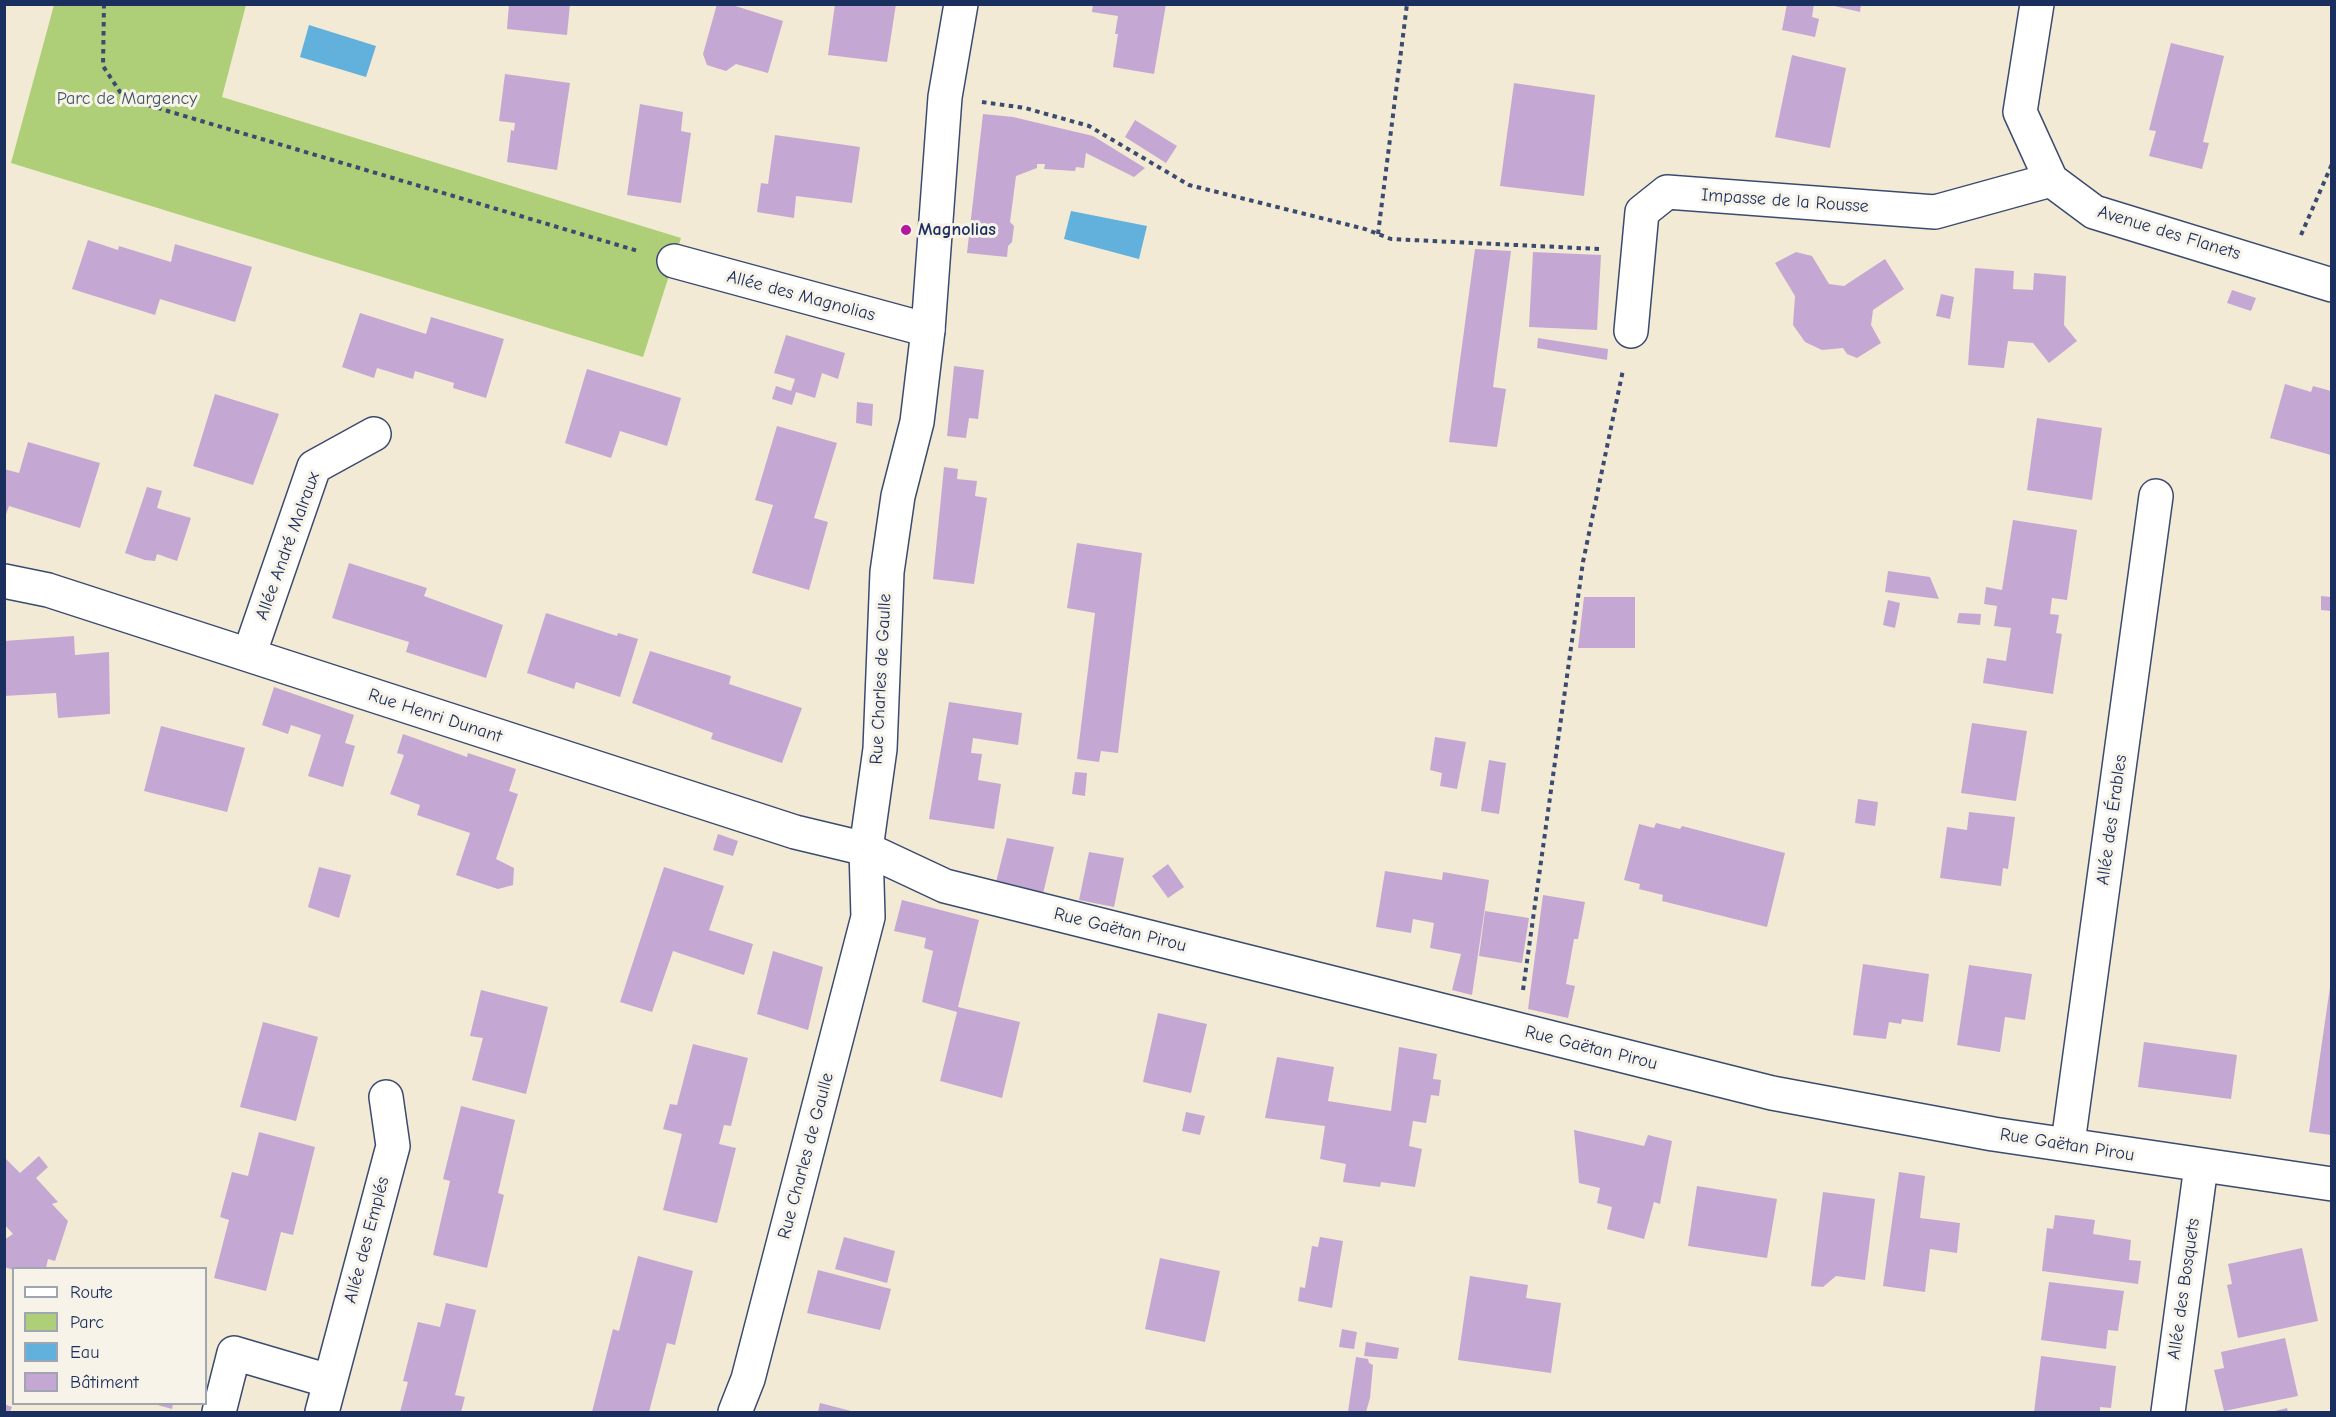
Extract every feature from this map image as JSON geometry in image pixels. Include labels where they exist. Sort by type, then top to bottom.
[{"type":"street","name":"Rue Charles de Gaulle","points":[[735,1413],[748,1380],[868,917],[866,849],[880,749],[887,572],[898,496],[917,422],[928,330],[945,97],[961,4]]},
{"type":"street","name":"Avenue des Flanets","points":[[2037,4],[2020,112],[2051,180],[2094,212],[2331,285]]},
{"type":"street","name":"Impasse de la Rousse","points":[[1631,331],[1642,212],[1667,192],[1935,212],[2051,180]]},
{"type":"street","name":"Allée des Magnolias","points":[[674,261],[928,330]]},
{"type":"street","name":"Allée André Malraux","points":[[249,655],[314,466],[374,435]]},
{"type":"street","name":"Allée des Érables","points":[[2068,1143],[2156,496]]},
{"type":"street","name":"Rue Henri Dunant","points":[[4,581],[48,590],[795,832],[866,849]]},
{"type":"street","name":"Rue Gaëtan Pirou","points":[[866,849],[945,886],[1773,1093],[1993,1134],[2068,1143],[2201,1166],[2331,1184]]},
{"type":"street","name":"Allée des Emplés","points":[[219,1413],[234,1353],[325,1397],[393,1146],[386,1097]]},
{"type":"street","name":"Allée des Bosquets","points":[[2168,1413],[2201,1166]]},
{"type":"path","points":[[104,4],[103,66],[124,98],[674,261]]},
{"type":"path","points":[[1378,234],[1407,4]]},
{"type":"path","points":[[945,97],[1025,108],[1089,126],[1189,185],[1391,239],[1639,250]]},
{"type":"path","points":[[2286,270],[2331,164]]},
{"type":"path","points":[[1517,1029],[1544,856],[1583,562],[1631,331]]},
{"type":"green space","name":"Parc de Margency","points":[[54,5],[246,5],[222,97],[681,238],[643,357],[11,163]]},
{"type":"water","points":[[309,25],[376,46],[366,77],[300,57]]},
{"type":"water","points":[[1071,211],[1147,226],[1139,259],[1064,239]]},
{"type":"building","points":[[509,4],[570,4],[567,35],[507,29]]},
{"type":"building","points":[[717,4],[729,4],[783,21],[768,73],[736,64],[726,71],[707,65],[703,54]]},
{"type":"building","points":[[835,4],[896,4],[887,62],[828,55]]},
{"type":"building","points":[[1093,4],[1166,4],[1154,74],[1113,67],[1118,16],[1092,12]]},
{"type":"building","points":[[1787,4],[1814,4],[1812,17],[1819,19],[1815,37],[1782,30]]},
{"type":"building","points":[[1826,4],[1861,4],[1860,12]]},
{"type":"building","points":[[2171,43],[2224,56],[2203,142],[2209,143],[2202,169],[2149,156],[2156,131],[2149,130]]},
{"type":"building","points":[[1792,55],[1846,68],[1830,148],[1775,137]]},
{"type":"building","points":[[505,74],[570,83],[557,170],[507,162],[511,130],[514,131],[515,123],[499,121]]},
{"type":"building","points":[[1514,83],[1595,95],[1584,196],[1500,186]]},
{"type":"building","points":[[640,104],[683,112],[681,131],[691,133],[681,203],[627,195]]},
{"type":"building","points":[[983,114],[1013,117],[1093,136],[1145,168],[1134,177],[1086,153],[1084,168],[1076,167],[1075,171],[1044,169],[1045,164],[1037,164],[1037,168],[1016,176],[1010,222],[1014,226],[1007,257],[967,253]]},
{"type":"building","points":[[1135,120],[1177,146],[1166,163],[1125,137]]},
{"type":"building","points":[[775,135],[860,147],[852,203],[796,196],[794,218],[757,212],[761,183],[768,184]]},
{"type":"building","points":[[88,240],[118,250],[119,246],[171,262],[175,244],[252,267],[235,322],[160,299],[155,315],[72,289]]},
{"type":"building","points":[[1475,249],[1511,251],[1493,387],[1506,389],[1497,447],[1449,442]]},
{"type":"building","points":[[1533,252],[1601,255],[1597,330],[1529,327]]},
{"type":"building","points":[[1796,252],[1812,256],[1829,284],[1844,286],[1885,259],[1904,289],[1873,310],[1871,325],[1881,343],[1857,358],[1847,354],[1843,348],[1822,350],[1805,342],[1793,325],[1795,296],[1775,263]]},
{"type":"building","points":[[1975,268],[2014,271],[2013,289],[2033,290],[2034,273],[2066,276],[2064,325],[2077,341],[2049,363],[2033,343],[2008,341],[2004,368],[1968,365]]},
{"type":"building","points":[[2232,290],[2256,298],[2251,311],[2227,303]]},
{"type":"building","points":[[1941,294],[1954,297],[1950,319],[1936,316]]},
{"type":"building","points":[[360,313],[426,334],[431,317],[504,339],[486,398],[453,388],[454,383],[415,371],[413,379],[377,368],[374,378],[342,367]]},
{"type":"building","points":[[786,335],[845,353],[838,379],[822,373],[815,398],[796,392],[792,405],[772,399],[776,386],[791,391],[795,379],[774,373]]},
{"type":"building","points":[[1538,338],[1608,349],[1607,360],[1537,348]]},
{"type":"building","points":[[954,366],[984,370],[978,419],[969,418],[966,438],[947,436]]},
{"type":"building","points":[[587,369],[681,398],[667,446],[620,431],[611,458],[565,443]]},
{"type":"building","points":[[2285,384],[2311,392],[2313,386],[2331,391],[2331,455],[2270,438]]},
{"type":"building","points":[[215,394],[279,414],[253,485],[193,466]]},
{"type":"building","points":[[857,402],[873,404],[872,426],[856,423]]},
{"type":"building","points":[[2037,418],[2102,428],[2092,500],[2027,490]]},
{"type":"building","points":[[777,426],[837,443],[814,518],[828,522],[809,590],[752,573],[773,505],[755,500]]},
{"type":"building","points":[[28,442],[100,463],[80,528],[9,506],[4,520],[4,469],[19,473]]},
{"type":"building","points":[[944,467],[958,469],[957,479],[977,481],[975,496],[987,498],[974,584],[933,579]]},
{"type":"building","points":[[147,487],[162,491],[157,508],[191,518],[177,561],[157,554],[155,561],[145,560],[125,553]]},
{"type":"building","points":[[2013,520],[2077,530],[2067,600],[2052,598],[2050,614],[2059,615],[2056,633],[2062,634],[2053,694],[1983,683],[1987,658],[2006,661],[2011,628],[1994,626],[1997,606],[1984,604],[1986,587],[2002,590]]},
{"type":"building","points":[[1077,543],[1142,553],[1118,753],[1101,751],[1099,762],[1077,759],[1095,613],[1067,608]]},
{"type":"building","points":[[349,563],[427,588],[424,596],[503,625],[486,678],[406,652],[409,642],[332,618]]},
{"type":"building","points":[[1888,571],[1930,577],[1939,599],[1885,592]]},
{"type":"building","points":[[2321,596],[2331,597],[2331,611],[2321,610]]},
{"type":"building","points":[[1584,597],[1635,597],[1635,648],[1578,648]]},
{"type":"building","points":[[1888,600],[1900,603],[1895,628],[1883,625]]},
{"type":"building","points":[[546,613],[617,636],[618,633],[638,639],[620,697],[576,682],[574,689],[527,673]]},
{"type":"building","points":[[1959,613],[1981,614],[1980,625],[1957,623]]},
{"type":"building","points":[[74,636],[75,655],[109,652],[110,714],[58,718],[56,693],[4,696],[4,641]]},
{"type":"building","points":[[650,651],[731,676],[729,684],[802,708],[782,763],[711,739],[713,733],[632,703]]},
{"type":"building","points":[[274,687],[354,715],[345,743],[355,746],[343,787],[308,776],[321,735],[291,725],[288,734],[262,725]]},
{"type":"building","points":[[949,702],[1022,713],[1018,745],[973,738],[971,753],[982,754],[978,780],[1001,784],[994,829],[929,819]]},
{"type":"building","points":[[1972,723],[2027,731],[2016,801],[1961,793]]},
{"type":"building","points":[[161,726],[245,748],[227,812],[144,791]]},
{"type":"building","points":[[403,734],[467,757],[468,753],[516,769],[509,791],[518,794],[496,859],[514,868],[513,885],[498,889],[456,875],[470,833],[417,815],[420,805],[390,794],[404,755],[397,753]]},
{"type":"building","points":[[1435,737],[1466,742],[1457,789],[1440,786],[1442,773],[1430,770]]},
{"type":"building","points":[[1489,760],[1506,763],[1499,814],[1481,811]]},
{"type":"building","points":[[1075,772],[1087,773],[1085,796],[1072,794]]},
{"type":"building","points":[[1858,799],[1878,802],[1875,826],[1855,823]]},
{"type":"building","points":[[1969,812],[2015,817],[2008,869],[2003,868],[2001,886],[1940,878],[1947,827],[1967,830]]},
{"type":"building","points":[[1656,823],[1680,829],[1682,826],[1785,853],[1767,927],[1662,901],[1663,895],[1639,889],[1640,884],[1624,880],[1639,824],[1654,828]]},
{"type":"building","points":[[718,834],[738,841],[733,856],[713,850]]},
{"type":"building","points":[[1007,838],[1054,847],[1043,894],[996,882]]},
{"type":"building","points":[[1089,852],[1124,858],[1114,907],[1079,900]]},
{"type":"building","points":[[1168,864],[1184,887],[1168,898],[1152,876]]},
{"type":"building","points":[[319,867],[351,875],[339,918],[308,907]]},
{"type":"building","points":[[664,867],[724,886],[709,930],[753,944],[744,975],[673,951],[652,1012],[620,1002]]},
{"type":"building","points":[[1385,871],[1442,880],[1443,872],[1489,880],[1472,995],[1452,990],[1461,954],[1430,948],[1434,923],[1413,919],[1411,933],[1376,927]]},
{"type":"building","points":[[1543,895],[1585,902],[1578,939],[1574,939],[1566,984],[1575,986],[1568,1018],[1528,1009]]},
{"type":"building","points":[[902,900],[979,920],[958,1007],[1020,1022],[1002,1098],[940,1081],[957,1012],[922,1002],[933,951],[924,948],[926,938],[894,931]]},
{"type":"building","points":[[1485,911],[1529,918],[1522,963],[1479,956]]},
{"type":"building","points":[[773,951],[823,967],[808,1030],[757,1014]]},
{"type":"building","points":[[1863,964],[1929,974],[1923,1022],[1902,1019],[1901,1024],[1889,1022],[1886,1039],[1853,1035]]},
{"type":"building","points":[[1969,965],[2032,974],[2025,1020],[2005,1017],[2000,1052],[1957,1045]]},
{"type":"building","points":[[2331,987],[2331,1135],[2309,1132]]},
{"type":"building","points":[[481,990],[548,1007],[526,1094],[472,1080],[483,1038],[470,1036]]},
{"type":"building","points":[[1158,1013],[1207,1024],[1191,1093],[1143,1082]]},
{"type":"building","points":[[263,1022],[318,1037],[296,1121],[240,1107]]},
{"type":"building","points":[[2144,1042],[2237,1055],[2231,1099],[2138,1087]]},
{"type":"building","points":[[693,1044],[748,1058],[731,1126],[724,1125],[719,1144],[736,1148],[717,1223],[663,1210],[682,1134],[663,1129],[670,1104],[677,1105]]},
{"type":"building","points":[[1399,1047],[1437,1054],[1433,1079],[1441,1080],[1439,1096],[1431,1095],[1426,1123],[1413,1121],[1409,1146],[1422,1149],[1415,1187],[1381,1182],[1380,1187],[1343,1182],[1346,1164],[1320,1159],[1325,1126],[1265,1118],[1277,1057],[1334,1067],[1328,1101],[1391,1111]]},
{"type":"building","points":[[461,1106],[515,1120],[498,1193],[504,1195],[487,1268],[433,1255],[450,1181],[443,1179]]},
{"type":"building","points":[[1186,1112],[1205,1116],[1200,1135],[1182,1131]]},
{"type":"building","points":[[1574,1130],[1644,1146],[1648,1135],[1672,1141],[1660,1204],[1654,1202],[1644,1239],[1607,1229],[1612,1207],[1597,1203],[1600,1188],[1579,1183]]},
{"type":"building","points":[[259,1132],[315,1147],[293,1235],[281,1232],[266,1291],[214,1278],[229,1220],[220,1217],[232,1172],[248,1176]]},
{"type":"building","points":[[39,1156],[48,1167],[36,1178],[58,1202],[52,1204],[68,1221],[55,1261],[48,1259],[46,1267],[12,1267],[12,1269],[4,1267],[4,1240],[13,1234],[4,1224],[4,1157],[20,1173]]},
{"type":"building","points":[[1899,1172],[1925,1176],[1920,1218],[1960,1223],[1957,1253],[1930,1249],[1925,1292],[1883,1286]]},
{"type":"building","points":[[1697,1186],[1777,1199],[1767,1258],[1688,1246]]},
{"type":"building","points":[[1823,1192],[1875,1199],[1865,1280],[1836,1276],[1823,1287],[1811,1286]]},
{"type":"building","points":[[2055,1215],[2095,1220],[2093,1234],[2131,1240],[2129,1260],[2141,1261],[2138,1284],[2042,1271],[2047,1228],[2053,1229]]},
{"type":"building","points":[[844,1237],[895,1251],[887,1283],[835,1269]]},
{"type":"building","points":[[1320,1237],[1343,1241],[1332,1308],[1298,1301],[1300,1287],[1305,1288],[1312,1246],[1318,1247]]},
{"type":"building","points":[[2302,1248],[2318,1321],[2238,1338],[2227,1285],[2232,1284],[2228,1264]]},
{"type":"building","points":[[638,1256],[693,1271],[675,1345],[667,1343],[649,1412],[592,1412],[613,1329],[619,1331]]},
{"type":"building","points":[[1160,1258],[1220,1271],[1205,1342],[1145,1329]]},
{"type":"building","points":[[818,1270],[891,1289],[880,1330],[807,1313]]},
{"type":"building","points":[[1470,1276],[1528,1285],[1526,1298],[1561,1303],[1551,1373],[1458,1360]]},
{"type":"building","points":[[2049,1282],[2124,1291],[2118,1331],[2108,1330],[2106,1349],[2041,1340]]},
{"type":"building","points":[[446,1303],[476,1310],[455,1395],[465,1397],[461,1412],[400,1412],[408,1382],[403,1381],[418,1322],[440,1327]]},
{"type":"building","points":[[1342,1329],[1357,1332],[1354,1349],[1339,1347]]},
{"type":"building","points":[[2285,1338],[2298,1396],[2224,1411],[2214,1370],[2224,1368],[2221,1352]]},
{"type":"building","points":[[1366,1342],[1399,1348],[1397,1359],[1364,1356]]},
{"type":"building","points":[[2041,1356],[2116,1366],[2111,1408],[2100,1407],[2100,1412],[2034,1412]]},
{"type":"building","points":[[1356,1357],[1368,1359],[1373,1365],[1370,1398],[1366,1412],[1348,1412]]},
{"type":"building","points":[[820,1403],[855,1412],[818,1412]]},
{"type":"building","points":[[4,1404],[12,1407],[10,1412],[4,1412]]},
{"type":"building","points":[[158,1405],[173,1405],[172,1409]]},
{"type":"building","points":[[2287,1408],[2288,1412],[2271,1412]]},
{"type":"place","name":"Magnolias","points":[[906,230]]}]
